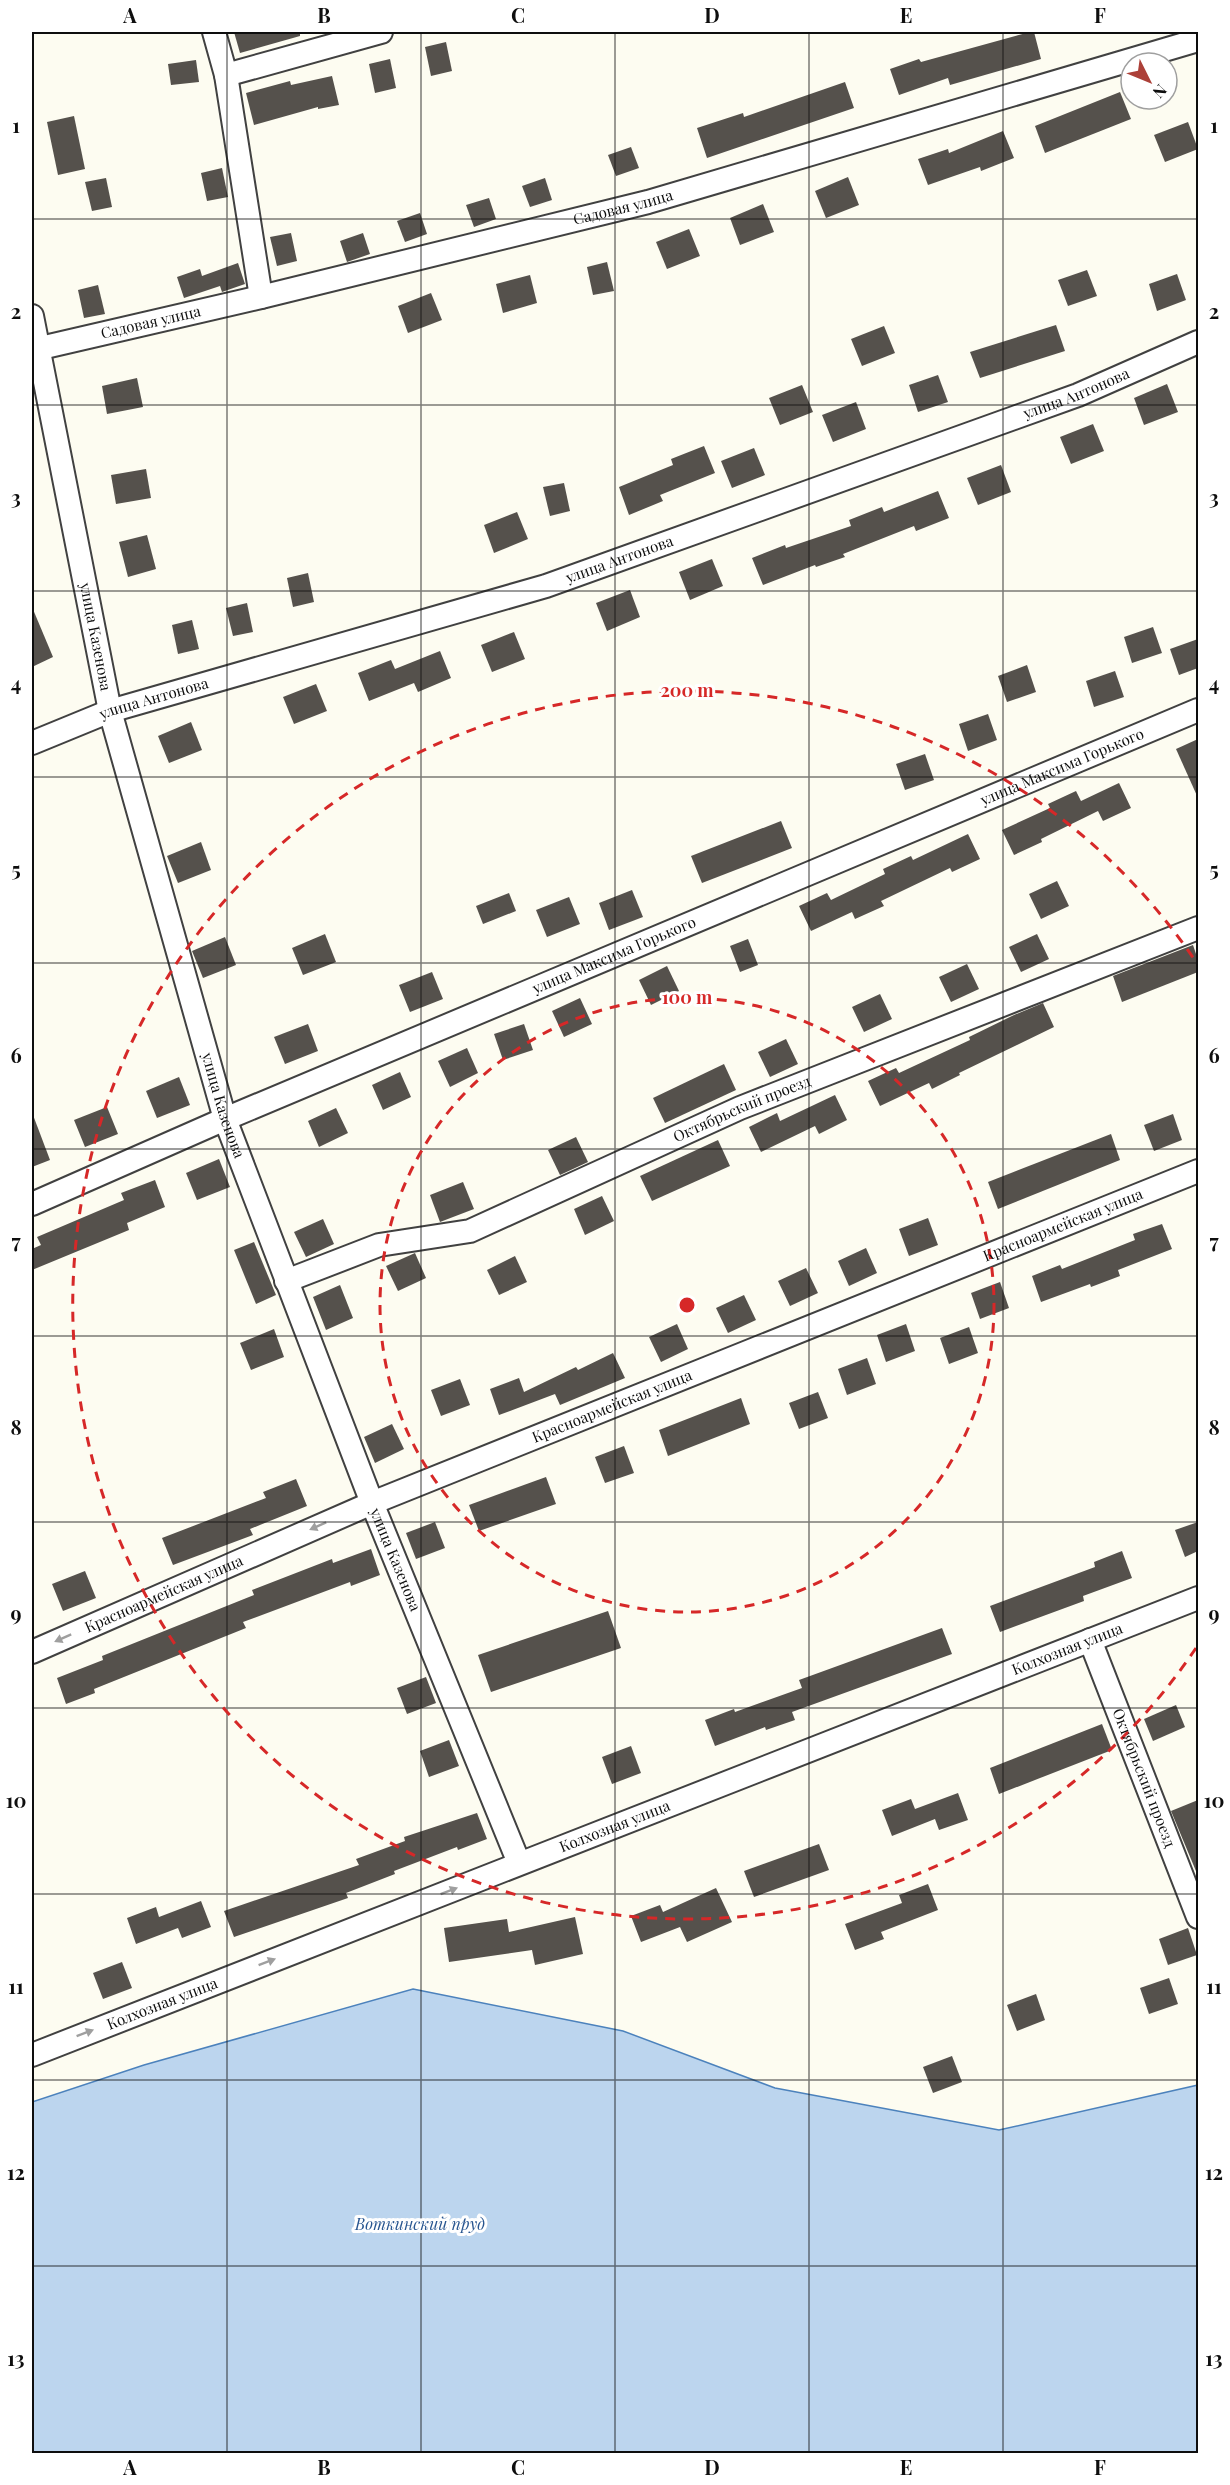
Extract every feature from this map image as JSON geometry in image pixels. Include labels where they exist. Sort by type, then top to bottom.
[{"type":"street","points":[[214,32],[226,75],[261,297]]},
{"type":"street","points":[[226,75],[381,32]]},
{"type":"street","name":"Садовая улица","points":[[35,349],[261,297],[648,202],[1198,40]]},
{"type":"street","name":"улица Казенова","points":[[32,316],[35,349],[110,711],[225,1119],[372,1503],[519,1863]]},
{"type":"street","name":"улица Антонова","points":[[32,743],[110,711],[546,586],[1078,395],[1198,342]]},
{"type":"street","name":"улица Максима Горького","points":[[32,1204],[225,1119],[1198,711]]},
{"type":"street","name":"Октябрьский проезд","points":[[286,1281],[379,1245],[470,1231],[740,1107],[1198,928]]},
{"type":"street","name":"Красноармейская улица","points":[[32,1652],[372,1503],[1198,1171]]},
{"type":"street","name":"Колхозная улица","points":[[32,2055],[1198,1598]]},
{"type":"street","name":"Октябрьский проезд","points":[[1090,1640],[1198,1917]]},
{"type":"water","name":"Воткинский пруд","points":[[413,1989],[623,2031],[775,2088],[999,2130],[1198,2085],[1198,2453],[32,2453],[32,2102],[144,2065]]},
{"type":"building","points":[[234,32],[300,32],[300,36],[240,53]]},
{"type":"building","points":[[1034,32],[1041,59],[950,85],[948,78],[899,95],[890,69],[919,59],[921,62]]},
{"type":"building","points":[[446,42],[452,71],[431,76],[425,47]]},
{"type":"building","points":[[390,59],[396,88],[375,93],[369,64]]},
{"type":"building","points":[[196,60],[199,82],[171,85],[168,64]]},
{"type":"building","points":[[332,76],[339,105],[318,109],[318,107],[254,125],[246,93],[290,81],[291,85]]},
{"type":"building","points":[[845,82],[854,108],[707,158],[697,128],[743,113],[744,117]]},
{"type":"building","points":[[1119,92],[1119,111],[1128,111],[1131,119],[1045,153],[1035,126]]},
{"type":"building","points":[[74,116],[85,169],[58,175],[47,122]]},
{"type":"building","points":[[1188,122],[1198,149],[1165,162],[1154,135]]},
{"type":"building","points":[[1003,131],[1014,158],[981,171],[980,167],[928,185],[918,159],[948,149],[949,153]]},
{"type":"building","points":[[631,147],[639,168],[616,176],[608,155]]},
{"type":"building","points":[[222,168],[228,197],[207,201],[201,173]]},
{"type":"building","points":[[848,177],[859,205],[826,218],[815,191]]},
{"type":"building","points":[[106,178],[112,207],[92,211],[85,182]]},
{"type":"building","points":[[545,178],[552,200],[530,207],[522,186]]},
{"type":"building","points":[[489,198],[496,219],[474,227],[466,205]]},
{"type":"building","points":[[763,204],[774,232],[740,245],[730,218]]},
{"type":"building","points":[[420,213],[427,234],[405,242],[397,221]]},
{"type":"building","points":[[689,229],[700,256],[667,269],[656,242]]},
{"type":"building","points":[[291,233],[297,261],[277,266],[270,237]]},
{"type":"building","points":[[363,233],[370,254],[347,262],[340,241]]},
{"type":"building","points":[[607,262],[614,291],[593,295],[587,267]]},
{"type":"building","points":[[238,263],[245,284],[222,292],[220,286],[184,298],[177,277],[200,269],[202,276]]},
{"type":"building","points":[[1087,270],[1097,296],[1068,306],[1058,280]]},
{"type":"building","points":[[1177,274],[1186,300],[1157,311],[1149,284]]},
{"type":"building","points":[[530,275],[537,303],[503,313],[496,284]]},
{"type":"building","points":[[98,285],[105,314],[84,318],[78,290]]},
{"type":"building","points":[[431,293],[442,320],[408,333],[398,306]]},
{"type":"building","points":[[1056,325],[1065,351],[980,378],[970,352]]},
{"type":"building","points":[[884,326],[895,353],[862,366],[851,339]]},
{"type":"building","points":[[938,375],[948,402],[918,412],[909,385]]},
{"type":"building","points":[[137,378],[143,407],[107,414],[102,386]]},
{"type":"building","points":[[1167,384],[1178,412],[1144,425],[1134,398]]},
{"type":"building","points":[[802,385],[813,412],[780,425],[769,398]]},
{"type":"building","points":[[856,402],[866,429],[833,442],[822,415]]},
{"type":"building","points":[[1093,424],[1104,451],[1071,464],[1060,437]]},
{"type":"building","points":[[704,446],[715,473],[660,495],[663,501],[629,515],[619,487],[673,465],[671,459]]},
{"type":"building","points":[[754,448],[765,475],[732,488],[721,461]]},
{"type":"building","points":[[1001,465],[1011,492],[978,505],[967,478]]},
{"type":"building","points":[[146,469],[151,498],[116,504],[111,475]]},
{"type":"building","points":[[564,483],[570,511],[550,516],[543,487]]},
{"type":"building","points":[[938,491],[949,518],[916,531],[914,526],[843,554],[845,557],[816,567],[815,565],[763,585],[752,558],[785,545],[786,548],[851,526],[849,520],[882,507],[884,512]]},
{"type":"building","points":[[517,512],[528,539],[494,553],[484,525]]},
{"type":"building","points":[[147,535],[156,569],[128,577],[119,542]]},
{"type":"building","points":[[712,559],[723,586],[690,600],[679,572]]},
{"type":"building","points":[[308,573],[314,602],[293,607],[287,578]]},
{"type":"building","points":[[630,590],[640,617],[607,631],[596,603]]},
{"type":"building","points":[[247,603],[253,632],[233,636],[226,608]]},
{"type":"building","points":[[32,607],[53,657],[32,667]]},
{"type":"building","points":[[192,620],[199,649],[178,654],[172,625]]},
{"type":"building","points":[[1153,627],[1162,653],[1132,663],[1124,637]]},
{"type":"building","points":[[514,632],[525,659],[492,672],[481,645]]},
{"type":"building","points":[[1198,639],[1198,668],[1179,675],[1170,649]]},
{"type":"building","points":[[440,651],[451,678],[418,692],[414,683],[369,701],[358,673],[391,660],[395,669]]},
{"type":"building","points":[[1027,665],[1036,692],[1007,702],[998,676]]},
{"type":"building","points":[[1115,671],[1124,697],[1094,707],[1086,681]]},
{"type":"building","points":[[316,684],[327,711],[294,724],[283,697]]},
{"type":"building","points":[[988,714],[997,740],[968,751],[959,724]]},
{"type":"building","points":[[191,722],[202,750],[169,763],[158,736]]},
{"type":"building","points":[[1198,739],[1198,798],[1176,749]]},
{"type":"building","points":[[925,754],[934,780],[905,790],[896,764]]},
{"type":"building","points":[[1119,783],[1131,808],[1103,821],[1098,811],[1014,855],[1002,830],[1050,808],[1048,804],[1076,791],[1081,801]]},
{"type":"building","points":[[781,821],[792,848],[702,883],[691,856]]},
{"type":"building","points":[[968,834],[980,859],[952,872],[950,868],[881,901],[884,906],[855,919],[852,912],[811,931],[799,906],[827,893],[831,900],[885,874],[883,869],[911,856],[913,860]]},
{"type":"building","points":[[201,842],[211,870],[178,883],[167,856]]},
{"type":"building","points":[[1057,881],[1069,906],[1041,919],[1029,894]]},
{"type":"building","points":[[632,890],[643,917],[609,930],[599,903]]},
{"type":"building","points":[[509,893],[516,911],[483,924],[476,906]]},
{"type":"building","points":[[569,897],[580,924],[547,937],[536,910]]},
{"type":"building","points":[[325,934],[336,962],[303,975],[292,948]]},
{"type":"building","points":[[1037,934],[1049,959],[1021,972],[1009,947]]},
{"type":"building","points":[[225,937],[236,965],[203,978],[192,951]]},
{"type":"building","points":[[748,939],[758,965],[740,972],[730,946]]},
{"type":"building","points":[[1193,945],[1198,960],[1198,972],[1122,1002],[1113,976]]},
{"type":"building","points":[[967,964],[979,989],[951,1002],[939,977]]},
{"type":"building","points":[[667,966],[679,991],[651,1005],[639,980]]},
{"type":"building","points":[[432,972],[443,999],[410,1012],[399,985]]},
{"type":"building","points":[[880,994],[892,1019],[864,1032],[852,1007]]},
{"type":"building","points":[[580,998],[592,1024],[564,1037],[552,1011]]},
{"type":"building","points":[[1043,1003],[1054,1027],[959,1073],[960,1075],[932,1089],[929,1083],[880,1106],[868,1081],[896,1068],[899,1073],[970,1040],[969,1037],[1014,1015]]},
{"type":"building","points":[[308,1024],[318,1051],[285,1064],[274,1037]]},
{"type":"building","points":[[524,1024],[533,1050],[503,1060],[494,1034]]},
{"type":"building","points":[[786,1039],[798,1064],[770,1077],[758,1052]]},
{"type":"building","points":[[467,1048],[478,1073],[450,1087],[438,1061]]},
{"type":"building","points":[[724,1064],[736,1090],[665,1123],[653,1098]]},
{"type":"building","points":[[400,1072],[411,1097],[383,1110],[372,1085]]},
{"type":"building","points":[[179,1077],[190,1105],[157,1118],[146,1091]]},
{"type":"building","points":[[835,1095],[847,1120],[819,1134],[815,1126],[761,1152],[749,1127],[777,1113],[780,1121]]},
{"type":"building","points":[[107,1107],[118,1134],[85,1147],[74,1120]]},
{"type":"building","points":[[336,1108],[348,1133],[319,1147],[308,1121]]},
{"type":"building","points":[[1173,1114],[1182,1140],[1154,1151],[1144,1125]]},
{"type":"building","points":[[32,1116],[50,1160],[32,1167]]},
{"type":"building","points":[[1111,1134],[1120,1160],[998,1209],[988,1182]]},
{"type":"building","points":[[576,1137],[588,1162],[560,1175],[548,1150]]},
{"type":"building","points":[[718,1140],[730,1166],[652,1201],[640,1176]]},
{"type":"building","points":[[219,1159],[230,1187],[197,1200],[186,1173]]},
{"type":"building","points":[[155,1180],[165,1207],[127,1223],[129,1230],[32,1270],[32,1249],[41,1245],[37,1237],[124,1200],[121,1193]]},
{"type":"building","points":[[463,1182],[474,1209],[440,1222],[430,1195]]},
{"type":"building","points":[[602,1196],[614,1221],[585,1235],[574,1209]]},
{"type":"building","points":[[928,1218],[938,1245],[909,1256],[899,1229]]},
{"type":"building","points":[[323,1219],[334,1244],[306,1257],[294,1232]]},
{"type":"building","points":[[1162,1224],[1172,1249],[1118,1270],[1120,1276],[1041,1302],[1032,1276],[1060,1265],[1062,1269],[1135,1240],[1133,1234]]},
{"type":"building","points":[[254,1242],[276,1295],[256,1304],[234,1250]]},
{"type":"building","points":[[866,1248],[877,1273],[849,1286],[838,1261]]},
{"type":"building","points":[[415,1253],[426,1278],[398,1291],[386,1266]]},
{"type":"building","points":[[515,1256],[527,1282],[499,1295],[487,1270]]},
{"type":"building","points":[[806,1268],[818,1293],[790,1306],[778,1281]]},
{"type":"building","points":[[1000,1282],[1009,1308],[980,1319],[971,1293]]},
{"type":"building","points":[[340,1285],[353,1318],[326,1330],[313,1297]]},
{"type":"building","points":[[744,1295],[756,1320],[728,1333],[716,1308]]},
{"type":"building","points":[[677,1324],[688,1349],[661,1362],[649,1337]]},
{"type":"building","points":[[906,1324],[915,1351],[886,1362],[877,1335]]},
{"type":"building","points":[[969,1327],[978,1353],[949,1364],[940,1338]]},
{"type":"building","points":[[274,1329],[284,1357],[251,1370],[240,1343]]},
{"type":"building","points":[[613,1353],[625,1378],[560,1405],[555,1394],[499,1415],[490,1389],[519,1378],[524,1392],[576,1367],[578,1370]]},
{"type":"building","points":[[867,1358],[876,1384],[847,1395],[838,1369]]},
{"type":"building","points":[[460,1379],[470,1405],[441,1416],[431,1390]]},
{"type":"building","points":[[818,1392],[828,1418],[799,1429],[789,1403]]},
{"type":"building","points":[[741,1398],[750,1424],[668,1456],[659,1430]]},
{"type":"building","points":[[392,1424],[404,1449],[375,1463],[364,1437]]},
{"type":"building","points":[[624,1446],[634,1473],[605,1483],[595,1457]]},
{"type":"building","points":[[546,1477],[556,1504],[479,1531],[469,1505]]},
{"type":"building","points":[[296,1479],[307,1506],[250,1529],[253,1535],[173,1565],[162,1538],[266,1498],[263,1492]]},
{"type":"building","points":[[435,1522],[445,1548],[416,1559],[406,1533]]},
{"type":"building","points":[[1198,1522],[1198,1551],[1185,1557],[1175,1530]]},
{"type":"building","points":[[371,1549],[380,1575],[351,1586],[350,1582],[243,1622],[246,1628],[94,1689],[95,1693],[66,1704],[57,1678],[103,1660],[102,1656],[254,1595],[252,1590],[332,1559],[333,1563]]},
{"type":"building","points":[[1122,1551],[1132,1578],[1083,1596],[1084,1601],[1000,1632],[990,1606],[1095,1567],[1094,1562]]},
{"type":"building","points":[[85,1571],[96,1598],[63,1611],[52,1584]]},
{"type":"building","points":[[608,1611],[621,1648],[491,1692],[478,1655]]},
{"type":"building","points":[[942,1628],[952,1654],[792,1712],[795,1720],[766,1730],[765,1727],[715,1746],[705,1720],[734,1709],[735,1712],[802,1688],[799,1680]]},
{"type":"building","points":[[426,1677],[436,1703],[407,1714],[397,1688]]},
{"type":"building","points":[[1176,1705],[1185,1727],[1153,1741],[1144,1719]]},
{"type":"building","points":[[1102,1724],[1112,1750],[999,1794],[990,1768]]},
{"type":"building","points":[[449,1740],[459,1766],[429,1777],[420,1751]]},
{"type":"building","points":[[631,1746],[641,1773],[612,1784],[602,1757]]},
{"type":"building","points":[[958,1793],[968,1820],[939,1830],[935,1819],[892,1836],[882,1810],[911,1799],[915,1809]]},
{"type":"building","points":[[1198,1800],[1198,1876],[1171,1811]]},
{"type":"building","points":[[477,1813],[487,1839],[458,1850],[457,1847],[394,1871],[395,1874],[346,1893],[348,1898],[234,1937],[224,1911],[359,1865],[356,1859],[405,1841],[404,1837]]},
{"type":"building","points":[[819,1844],[829,1870],[754,1897],[744,1871]]},
{"type":"building","points":[[928,1884],[938,1910],[881,1932],[884,1939],[855,1950],[845,1924],[902,1903],[899,1895]]},
{"type":"building","points":[[716,1888],[732,1922],[687,1942],[680,1927],[641,1942],[631,1916],[660,1905],[663,1912]]},
{"type":"building","points":[[201,1901],[211,1927],[182,1938],[178,1928],[136,1944],[127,1918],[156,1907],[159,1917]]},
{"type":"building","points":[[575,1917],[583,1954],[535,1965],[532,1950],[449,1962],[444,1928],[507,1919],[509,1932]]},
{"type":"building","points":[[1188,1928],[1197,1955],[1168,1965],[1159,1939]]},
{"type":"building","points":[[122,1962],[132,1988],[103,1999],[93,1973]]},
{"type":"building","points":[[1169,1978],[1178,2004],[1149,2014],[1140,1988]]},
{"type":"building","points":[[1036,1994],[1045,2020],[1017,2031],[1007,2005]]},
{"type":"building","points":[[952,2056],[962,2082],[933,2093],[923,2067]]}]
